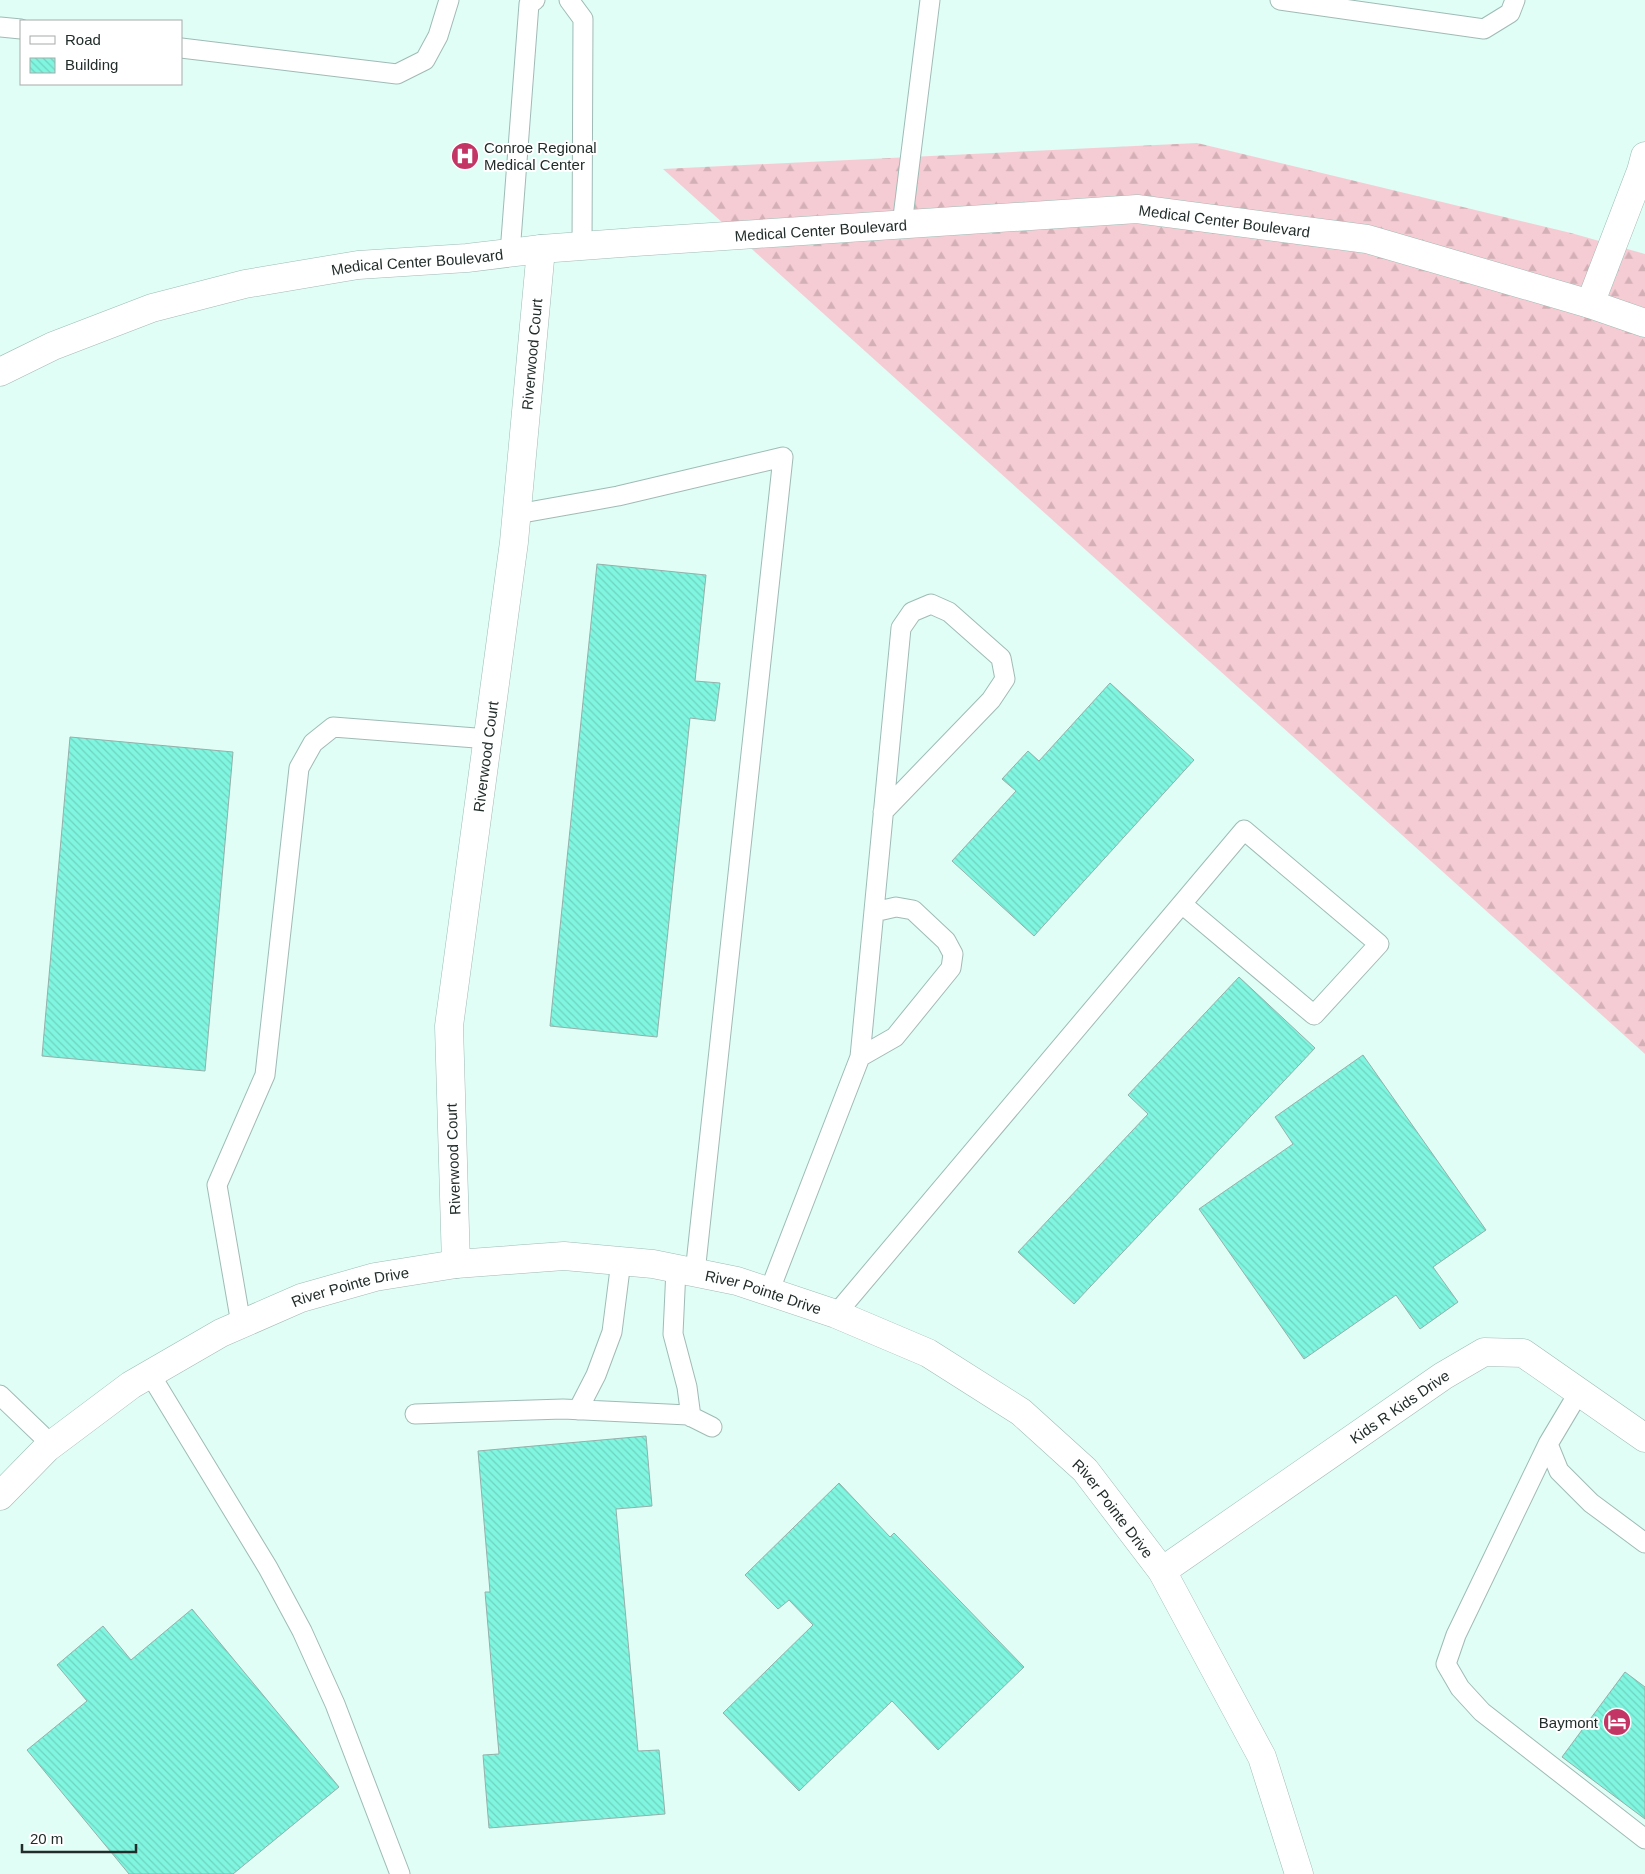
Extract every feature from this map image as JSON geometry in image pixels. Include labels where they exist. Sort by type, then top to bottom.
[{"type":"street","points":[[1590,304],[1645,156]]},
{"type":"street","name":"Medical Center Boulevard","points":[[0,372],[53,346],[152,308],[245,284],[358,265],[467,258],[540,249],[1137,209],[1367,239],[1590,304],[1645,323]]},
{"type":"street","name":"Riverwood Court","points":[[456,1264],[449,1026],[516,514],[540,249]]},
{"type":"street","name":"River Pointe Drive","points":[[0,1496],[52,1445],[131,1385],[221,1333],[301,1298],[375,1277],[456,1264],[564,1256],[653,1264],[737,1281],[836,1314],[928,1353],[1021,1412],[1085,1470],[1162,1571],[1262,1758],[1299,1874]]},
{"type":"street","name":"Kids R Kids Drive","points":[[1162,1571],[1443,1376],[1484,1352],[1523,1354],[1645,1438]]},
{"type":"lane","points":[[182,48],[397,74],[425,60],[438,36],[449,0]]},
{"type":"lane","points":[[510,252],[528,4],[535,0]]},
{"type":"lane","points":[[569,0],[583,19],[582,246]]},
{"type":"lane","points":[[902,225],[930,0]]},
{"type":"lane","points":[[1280,0],[1484,29],[1510,13],[1515,0]]},
{"type":"lane","points":[[0,26],[20,29]]},
{"type":"lane","points":[[516,514],[618,496],[783,457],[686,1271],[674,1334],[687,1387],[691,1417]]},
{"type":"lane","points":[[770,1292],[860,1057],[883,812],[901,628],[912,612],[932,604],[949,612],[1000,658],[1005,679],[991,700],[883,812]]},
{"type":"lane","points":[[241,1324],[217,1185],[265,1075],[299,768],[314,743],[333,727],[488,739]]},
{"type":"lane","points":[[836,1314],[1244,830],[1379,944],[1314,1015],[1182,904]]},
{"type":"lane","points":[[860,1057],[895,1037],[951,968],[953,954],[946,941],[913,910],[896,907],[874,912]]},
{"type":"lane","points":[[578,1410],[596,1375],[612,1332],[621,1261]]},
{"type":"lane","points":[[150,1374],[268,1568],[302,1631],[335,1704],[400,1874]]},
{"type":"lane","points":[[1579,1392],[1548,1444],[1456,1635],[1446,1664],[1460,1688],[1482,1712],[1645,1839]]},
{"type":"lane","points":[[0,1395],[52,1445]]},
{"type":"lane","points":[[415,1414],[563,1409],[688,1415],[712,1427]]},
{"type":"lane","points":[[1548,1444],[1559,1471],[1591,1503],[1645,1543]]},
{"type":"green space","points":[[1197,143],[1571,233],[1645,254],[1645,1054],[663,169]]},
{"type":"building","points":[[597,564],[706,575],[695,681],[720,683],[715,721],[690,718],[657,1037],[550,1026]]},
{"type":"building","points":[[1110,683],[1194,760],[1034,936],[952,861],[1016,791],[1002,779],[1028,751],[1039,761]]},
{"type":"building","points":[[70,737],[233,752],[205,1071],[42,1056]]},
{"type":"building","points":[[1239,977],[1315,1048],[1074,1304],[1018,1252],[1148,1114],[1128,1095]]},
{"type":"building","points":[[1363,1055],[1486,1230],[1433,1267],[1458,1302],[1420,1329],[1396,1295],[1304,1359],[1199,1209],[1293,1144],[1275,1117]]},
{"type":"building","points":[[646,1436],[652,1506],[616,1509],[638,1751],[659,1750],[665,1814],[489,1828],[483,1755],[499,1754],[485,1592],[490,1592],[478,1451]]},
{"type":"building","points":[[839,1483],[890,1537],[894,1533],[1024,1667],[938,1750],[892,1701],[799,1791],[723,1713],[813,1625],[789,1600],[778,1609],[745,1575]]},
{"type":"building","points":[[192,1609],[339,1787],[233,1874],[129,1874],[27,1750],[87,1701],[57,1665],[103,1626],[131,1660]]},
{"type":"building","name":"Baymont","points":[[1625,1672],[1645,1687],[1645,1819],[1562,1757]]},
{"type":"place","name":"Conroe Regional Medical Center","points":[[465,156]]},
{"type":"place","name":"Baymont","points":[[1617,1722]]}]
